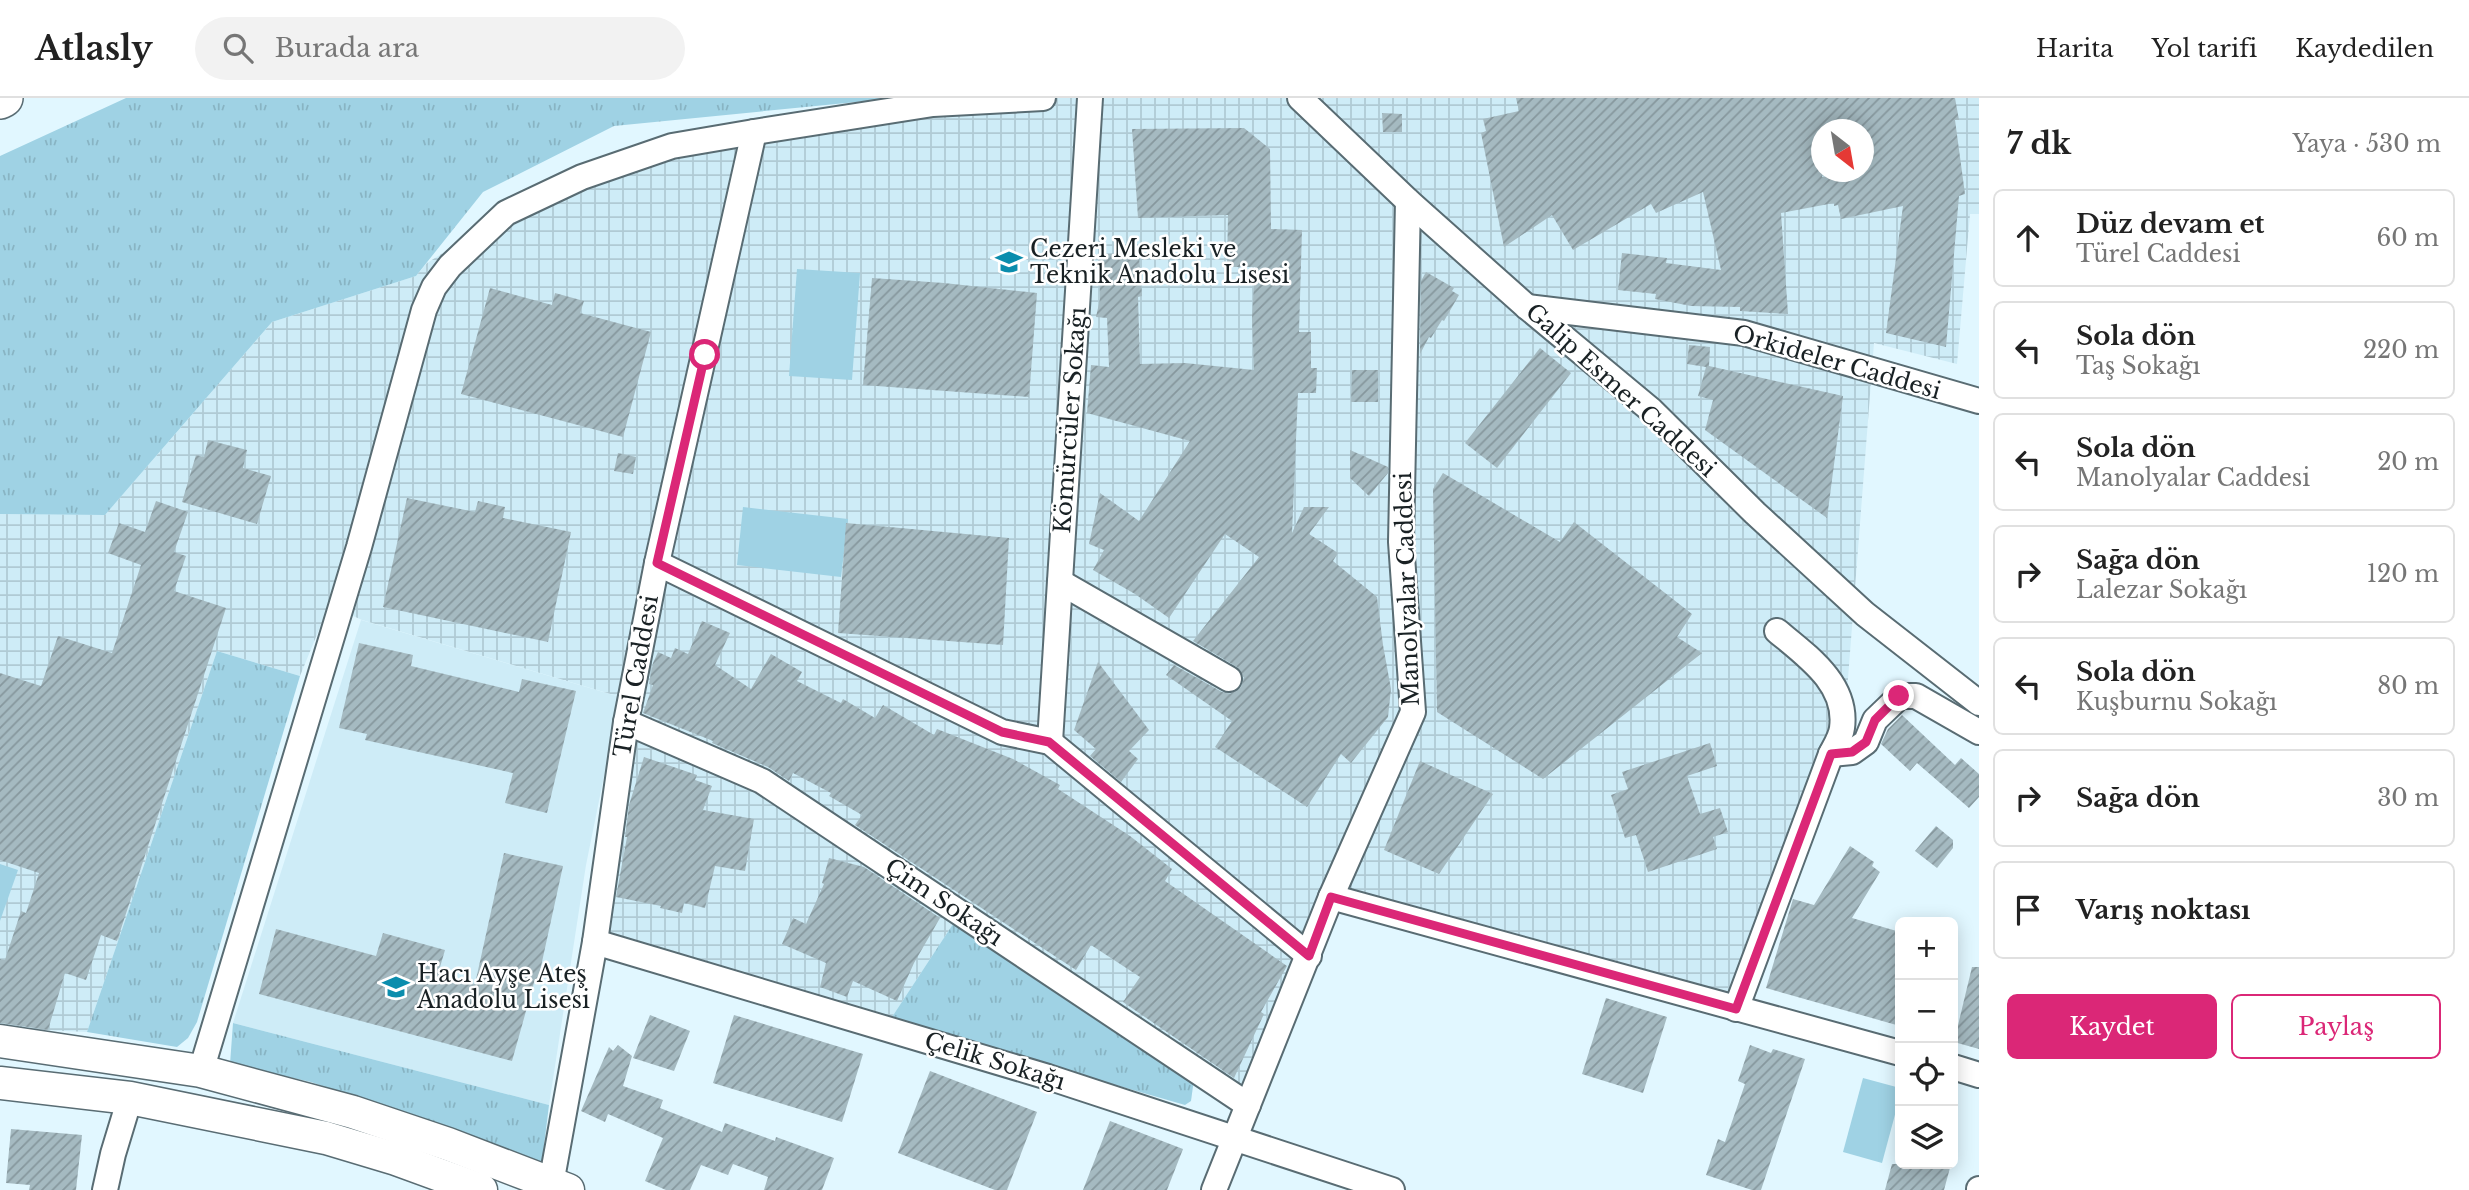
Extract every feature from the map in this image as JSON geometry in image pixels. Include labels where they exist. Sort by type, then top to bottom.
[{"type":"main road","points":[[0,1041],[201,1071],[353,1112],[448,1144],[560,1187]]},
{"type":"main road","points":[[0,1083],[130,1098],[326,1138],[396,1159],[481,1190]]},
{"type":"street","points":[[201,1071],[359,547],[424,310],[434,287],[467,248],[506,213],[542,194],[672,146],[933,104],[1043,98]]},
{"type":"street","name":"Kömürcüler Sokağı","points":[[1049,742],[1090,98]]},
{"type":"street","name":"Galip Esmer Caddesi","points":[[1300,98],[1408,201],[1527,307],[1651,410],[1755,513],[1865,614],[1979,704]]},
{"type":"street","name":"Türel Caddesi","points":[[560,1187],[626,722],[657,563],[754,132]]},
{"type":"street","name":"Manolyalar Caddesi","points":[[1214,1190],[1331,897],[1413,712],[1401,542],[1408,201]]},
{"type":"street","name":"Orkideler Caddesi","points":[[1527,307],[1744,333],[1979,401]]},
{"type":"street","points":[[657,563],[1002,732],[1049,742],[1309,956]]},
{"type":"street","points":[[1060,582],[1228,679]]},
{"type":"street","points":[[1736,1009],[1842,731],[1842,703],[1827,676],[1777,631]]},
{"type":"street","points":[[1831,754],[1852,752],[1866,742],[1875,720],[1899,696],[1916,696],[1979,733]]},
{"type":"street","name":"Çim Sokağı","points":[[626,722],[762,781],[1248,1105]]},
{"type":"street","points":[[1331,897],[1895,1052]]},
{"type":"street","name":"Çelik Sokağı","points":[[595,942],[1048,1077],[1392,1190]]},
{"type":"street","points":[[1958,1069],[1979,1075]]},
{"type":"street","points":[[106,1190],[113,1154],[130,1098]]},
{"type":"shaded area","points":[[1043,98],[1979,98],[1979,214],[1970,214],[1957,364],[1874,343],[1843,743],[1734,1010],[1333,900],[1245,1108],[959,915],[890,1020],[600,938],[634,701],[362,620],[329,605],[300,676],[217,651],[87,1032],[0,1028],[0,514],[105,515],[272,322],[416,276],[427,263],[506,213],[672,146]]},
{"type":"shaded area","points":[[361,620],[620,697],[586,865],[549,1105],[233,1023]]},
{"type":"green space","points":[[126,98],[897,98],[614,126],[483,192],[416,276],[272,322],[105,515],[0,514],[0,156]]},
{"type":"green space","points":[[797,269],[860,273],[852,380],[789,376]]},
{"type":"green space","points":[[743,507],[848,519],[841,577],[737,565]]},
{"type":"green space","points":[[217,651],[300,676],[197,1022],[188,1038],[177,1047],[87,1032]]},
{"type":"green space","points":[[0,864],[18,870],[0,921]]},
{"type":"green space","points":[[953,924],[1194,1079],[1191,1101],[1185,1105],[890,1020]]},
{"type":"green space","points":[[233,1023],[549,1105],[542,1162],[311,1082],[230,1064]]},
{"type":"green space","points":[[1863,1078],[1895,1087],[1895,1115],[1882,1163],[1843,1152]]},
{"type":"building","points":[[1516,98],[1955,98],[1959,120],[1955,120],[1965,194],[1959,196],[1946,347],[1886,333],[1903,206],[1841,219],[1838,205],[1834,206],[1834,203],[1781,213],[1788,314],[1740,311],[1740,307],[1691,306],[1655,299],[1656,294],[1618,290],[1622,253],[1667,258],[1666,263],[1721,270],[1703,192],[1656,213],[1651,204],[1573,250],[1552,215],[1504,247],[1481,133],[1486,131],[1483,119],[1519,111]]},
{"type":"building","points":[[1382,113],[1402,114],[1402,132],[1383,132]]},
{"type":"building","points":[[1244,128],[1270,149],[1271,229],[1302,230],[1299,332],[1311,332],[1311,368],[1317,368],[1316,393],[1298,393],[1292,533],[1304,507],[1329,507],[1309,534],[1338,553],[1333,561],[1377,597],[1391,689],[1388,717],[1351,763],[1341,754],[1307,807],[1215,747],[1232,721],[1166,675],[1174,665],[1222,692],[1230,694],[1241,687],[1244,678],[1237,667],[1193,641],[1259,557],[1225,534],[1169,618],[1135,594],[1093,570],[1104,550],[1089,544],[1100,493],[1139,521],[1190,441],[1087,413],[1091,365],[1109,367],[1107,318],[1096,317],[1100,299],[1099,254],[1139,252],[1142,296],[1138,297],[1140,364],[1185,363],[1254,370],[1252,318],[1255,267],[1227,267],[1228,215],[1138,218],[1132,129]]},
{"type":"building","points":[[1426,272],[1454,288],[1452,291],[1459,295],[1420,354],[1421,281]]},
{"type":"building","points":[[872,278],[1037,293],[1029,397],[863,385]]},
{"type":"building","points":[[490,288],[552,305],[555,293],[584,301],[580,313],[651,332],[623,437],[461,394]]},
{"type":"building","points":[[1689,345],[1710,347],[1709,366],[1843,396],[1827,518],[1705,430],[1713,400],[1698,396],[1706,367],[1687,364]]},
{"type":"building","points":[[1540,348],[1571,373],[1497,468],[1465,443]]},
{"type":"building","points":[[1352,370],[1378,370],[1378,402],[1351,402]]},
{"type":"building","points":[[208,440],[247,450],[243,468],[271,476],[257,524],[182,502],[196,455],[204,457]]},
{"type":"building","points":[[1350,450],[1388,467],[1388,473],[1369,496],[1350,478]]},
{"type":"building","points":[[618,453],[636,457],[633,474],[614,471]]},
{"type":"building","points":[[1443,473],[1560,542],[1574,522],[1692,614],[1677,637],[1702,653],[1543,779],[1437,712],[1433,489]]},
{"type":"building","points":[[407,498],[475,512],[478,501],[505,507],[503,518],[571,532],[548,642],[383,607]]},
{"type":"building","points":[[156,501],[188,512],[174,552],[186,556],[174,591],[226,608],[117,941],[101,935],[86,980],[65,973],[48,1030],[0,1023],[0,959],[5,960],[21,911],[26,913],[39,873],[0,860],[0,673],[41,686],[58,636],[112,653],[141,565],[108,553],[119,523],[145,532]]},
{"type":"building","points":[[846,523],[1009,538],[1003,645],[838,633]]},
{"type":"building","points":[[702,621],[730,633],[715,665],[751,689],[771,654],[802,672],[797,681],[841,703],[843,699],[875,718],[883,705],[934,735],[937,729],[1013,759],[1060,785],[1058,789],[1130,836],[1172,869],[1165,881],[1287,966],[1261,1012],[1264,1014],[1234,1078],[1123,1002],[1140,977],[1091,945],[1076,970],[855,825],[862,815],[829,796],[831,793],[793,773],[789,781],[768,767],[712,743],[713,741],[643,713],[653,685],[649,684],[658,652],[671,658],[675,648],[688,654]]},
{"type":"building","points":[[359,643],[413,655],[411,666],[519,692],[522,679],[576,691],[547,813],[505,803],[513,773],[365,740],[367,734],[339,728]]},
{"type":"building","points":[[1098,662],[1149,730],[1129,751],[1138,759],[1121,782],[1090,756],[1096,749],[1074,730]]},
{"type":"building","points":[[1902,715],[1955,765],[1961,758],[1979,774],[1979,797],[1969,808],[1917,763],[1910,771],[1881,744],[1888,729]]},
{"type":"building","points":[[1710,743],[1717,766],[1687,776],[1700,814],[1720,808],[1728,832],[1713,837],[1717,849],[1648,872],[1636,835],[1625,838],[1611,795],[1628,789],[1622,772]]},
{"type":"building","points":[[644,757],[697,775],[695,780],[712,786],[703,810],[754,819],[745,871],[715,866],[705,908],[684,903],[682,913],[616,897],[627,837],[629,805]]},
{"type":"building","points":[[1420,761],[1493,794],[1439,874],[1384,850]]},
{"type":"building","points":[[1936,826],[1953,840],[1953,848],[1937,868],[1915,851]]},
{"type":"building","points":[[1850,846],[1874,862],[1872,866],[1880,872],[1852,918],[1895,931],[1895,1025],[1766,988],[1793,899],[1814,905]]},
{"type":"building","points":[[504,853],[563,866],[538,980],[535,979],[512,1061],[259,994],[276,929],[376,956],[383,933],[445,950],[438,974],[475,984]]},
{"type":"building","points":[[829,858],[864,867],[940,918],[914,963],[897,1001],[853,981],[847,997],[820,987],[826,963],[782,944],[793,918],[806,924],[824,884],[822,883]]},
{"type":"building","points":[[1972,967],[1979,967],[1979,1049],[1958,1043],[1958,1025]]},
{"type":"building","points":[[1606,998],[1667,1017],[1643,1093],[1582,1074]]},
{"type":"building","points":[[650,1015],[690,1031],[674,1071],[633,1058]]},
{"type":"building","points":[[734,1015],[863,1054],[842,1122],[713,1083]]},
{"type":"building","points":[[618,1045],[632,1056],[623,1086],[663,1100],[660,1108],[722,1132],[725,1123],[775,1141],[776,1137],[834,1158],[822,1190],[764,1190],[768,1177],[733,1164],[728,1175],[701,1165],[690,1190],[666,1190],[645,1181],[663,1138],[608,1114],[605,1122],[581,1111],[609,1047],[613,1051]]},
{"type":"building","points":[[1750,1045],[1771,1053],[1773,1049],[1805,1059],[1761,1190],[1752,1190],[1706,1175],[1718,1139],[1725,1142],[1745,1084],[1738,1081]]},
{"type":"building","points":[[930,1071],[1037,1112],[1007,1190],[995,1190],[898,1153]]},
{"type":"building","points":[[1110,1121],[1183,1149],[1167,1190],[1083,1190]]},
{"type":"building","points":[[11,1129],[82,1135],[76,1190],[29,1190],[30,1185],[6,1183]]},
{"type":"building","points":[[1892,1164],[1895,1164],[1895,1169],[1950,1169],[1944,1190],[1885,1190]]},
{"type":"place","name":"Cezeri Mesleki ve Teknik Anadolu Lisesi","points":[[1009,262]]},
{"type":"place","name":"Hacı Ayşe Ateş Anadolu Lisesi","points":[[396,987]]},
{"type":"route","points":[[705,355],[657,563],[1002,732],[1049,742],[1309,956],[1331,897],[1736,1009],[1831,754],[1852,752],[1866,742],[1875,720],[1899,696]]}]
